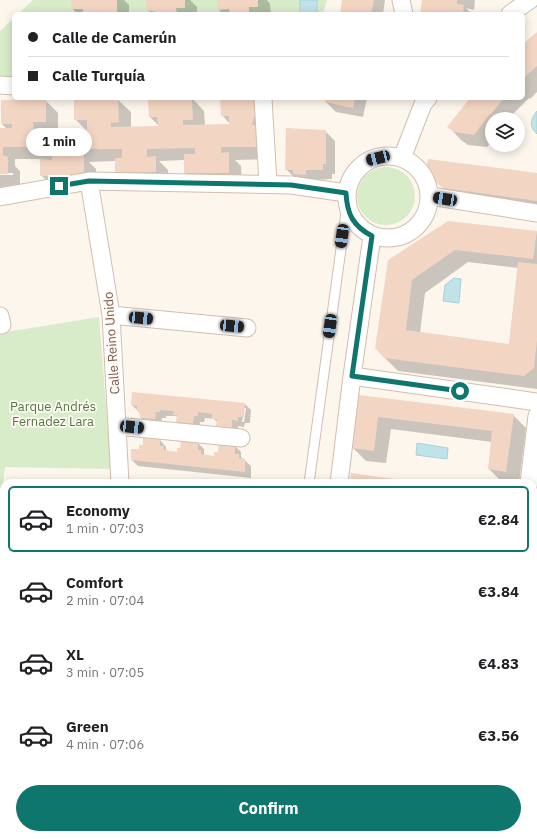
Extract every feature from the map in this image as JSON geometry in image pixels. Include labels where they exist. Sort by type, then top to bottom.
[{"type":"street","points":[[401,0],[404,12]]},
{"type":"street","points":[[513,12],[530,0]]},
{"type":"street","points":[[0,86],[12,86]]},
{"type":"street","points":[[263,100],[268,184]]},
{"type":"street","points":[[402,158],[424,100]]},
{"type":"street","points":[[386,156],[402,158],[415,166],[426,181],[430,196],[429,207],[424,220],[414,230],[400,238],[378,238],[363,232],[352,219],[346,199],[349,181],[358,168],[370,160],[386,156]]},
{"type":"street","points":[[0,197],[89,181],[291,185],[346,199]]},
{"type":"street","name":"Calle Reino Unido","points":[[89,181],[111,315],[120,479]]},
{"type":"street","points":[[430,196],[537,213]]},
{"type":"street","points":[[339,479],[352,376],[372,236]]},
{"type":"street","points":[[111,315],[248,328]]},
{"type":"street","points":[[352,376],[537,402]]},
{"type":"street","points":[[529,479],[537,416]]},
{"type":"street","points":[[116,426],[241,438]]},
{"type":"lane","points":[[310,479],[346,199]]},
{"type":"green space","points":[[33,0],[327,0],[324,12],[20,12]]},
{"type":"green space","points":[[12,20],[12,80],[0,80],[0,31]]},
{"type":"green space","points":[[386,167],[397,169],[410,180],[413,185],[415,196],[413,207],[402,220],[397,223],[386,225],[375,223],[362,212],[359,207],[357,196],[359,185],[370,172],[375,169]]},
{"type":"green space","name":"Parque Andrés Fernadez Lara","points":[[99,317],[111,469],[5,467],[4,479],[0,479],[0,333]]},
{"type":"water","points":[[300,0],[317,0],[317,12],[300,12]]},
{"type":"water","points":[[537,111],[537,134],[531,123]]},
{"type":"water","points":[[454,278],[461,279],[459,303],[443,301],[445,285]]},
{"type":"water","points":[[417,443],[448,448],[447,459],[416,455]]},
{"type":"building","points":[[71,0],[117,0],[117,12],[83,12],[83,9],[71,9]]},
{"type":"building","points":[[146,0],[185,0],[185,8],[176,8],[177,12],[157,12],[146,10]]},
{"type":"building","points":[[217,0],[258,0],[258,7],[249,7],[249,12],[230,12],[229,9],[217,10]]},
{"type":"building","points":[[342,0],[374,0],[371,12],[340,12]]},
{"type":"building","points":[[422,0],[457,0],[457,4],[464,5],[463,12],[420,12]]},
{"type":"building","points":[[537,32],[537,66],[525,77],[525,42]]},
{"type":"building","points":[[1,100],[46,100],[46,122],[33,122],[34,130],[87,129],[87,120],[74,120],[74,100],[118,100],[119,122],[111,123],[111,127],[158,126],[157,117],[149,117],[148,100],[192,100],[193,120],[183,120],[183,125],[229,124],[229,116],[221,116],[220,100],[260,100],[261,117],[254,117],[252,125],[260,124],[261,147],[221,147],[221,153],[229,152],[229,173],[184,173],[184,154],[195,154],[195,148],[147,149],[147,157],[156,156],[156,172],[115,173],[115,158],[122,158],[122,149],[71,149],[73,155],[84,155],[84,176],[40,176],[40,159],[52,160],[52,147],[3,147],[3,155],[8,157],[8,174],[0,174],[0,128],[12,128],[12,124],[1,124]]},
{"type":"building","points":[[326,100],[355,100],[353,108],[325,102]]},
{"type":"building","points":[[468,100],[502,100],[493,112],[485,112],[485,121],[474,135],[454,132],[447,127]]},
{"type":"building","points":[[286,128],[326,130],[326,164],[323,164],[323,170],[306,170],[306,175],[293,174],[293,170],[285,170]]},
{"type":"building","points":[[428,159],[537,173],[537,201],[443,188],[434,181],[426,170]]},
{"type":"building","points":[[448,221],[537,231],[533,259],[455,250],[412,280],[406,330],[509,344],[518,262],[537,264],[537,340],[534,368],[524,376],[384,358],[375,348],[388,260]]},
{"type":"building","points":[[132,392],[245,403],[244,417],[238,417],[238,421],[232,420],[232,428],[216,427],[217,419],[212,419],[212,414],[198,412],[198,416],[194,416],[193,424],[176,422],[177,415],[173,415],[174,411],[160,410],[160,412],[156,412],[155,419],[140,418],[137,406],[131,405]]},
{"type":"building","points":[[359,395],[514,414],[506,472],[488,469],[492,431],[378,417],[374,451],[352,448]]},
{"type":"building","points":[[143,438],[160,439],[160,446],[164,446],[164,450],[177,452],[177,448],[180,448],[181,440],[198,442],[198,450],[201,450],[201,454],[214,456],[214,452],[218,452],[219,444],[235,445],[235,454],[239,454],[239,458],[245,459],[245,472],[131,460],[131,449],[139,449],[139,445],[143,445]]},
{"type":"building","points":[[351,473],[394,479],[350,479]]},
{"type":"route","points":[[59,186],[89,181],[291,185],[346,193],[347,206],[352,219],[363,232],[372,236],[352,376],[460,391]]}]
